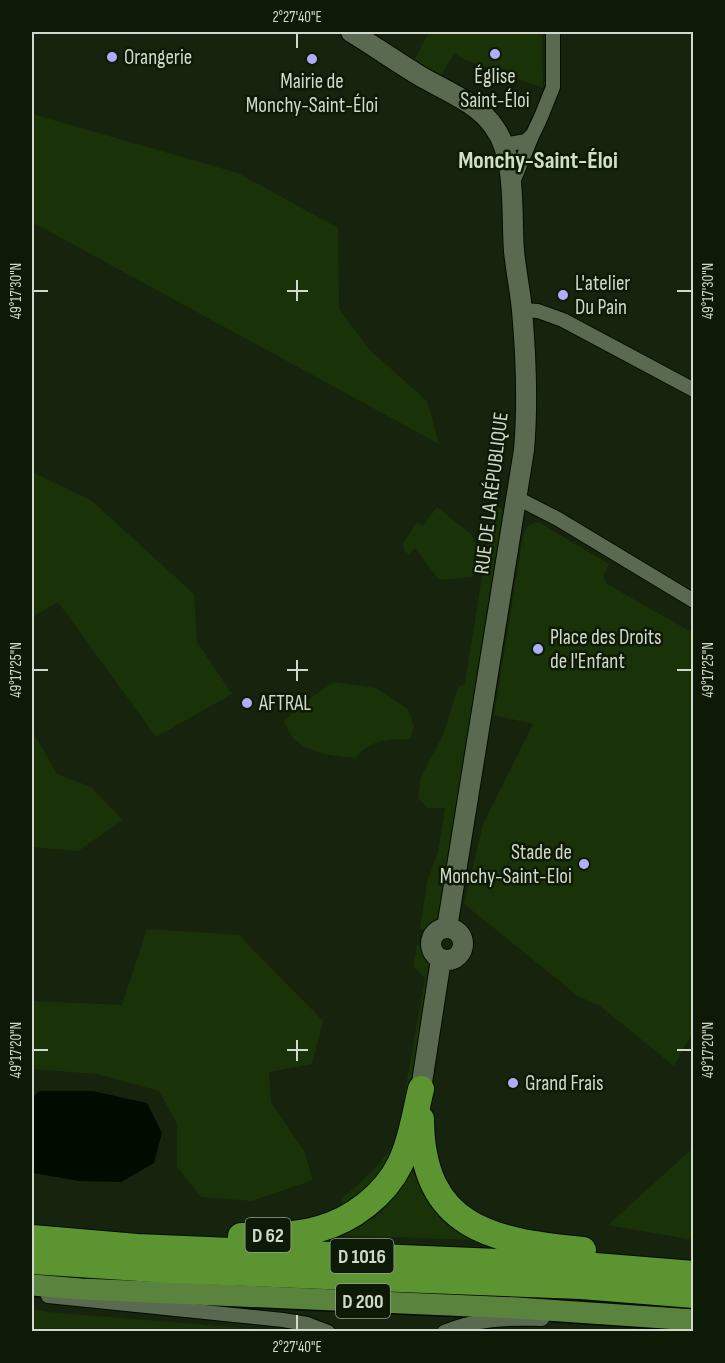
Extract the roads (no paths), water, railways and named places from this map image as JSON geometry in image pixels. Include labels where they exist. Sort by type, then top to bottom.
[{"type":"highway","name":"D 62","points":[[32,1229],[251,1236],[305,1232],[334,1224],[375,1198],[396,1172],[408,1140],[421,1089]]},
{"type":"highway","name":"D 62","points":[[421,1089],[423,1149],[429,1174],[444,1202],[463,1220],[487,1232],[518,1242],[693,1263]]},
{"type":"highway","name":"D 1016","points":[[32,1238],[137,1246],[572,1265],[693,1274]]},
{"type":"highway","name":"D 1016","points":[[32,1261],[159,1269],[559,1285],[693,1295]]},
{"type":"main road","name":"D 200","points":[[32,1285],[81,1290],[518,1308],[693,1322]]},
{"type":"street","name":"RUE DE LA RÉPUBLIQUE","points":[[351,32],[475,108],[494,126],[503,145],[511,186],[514,249],[522,310],[525,440],[447,928],[456,931],[463,944],[452,960],[441,959],[421,1089]]},
{"type":"street","points":[[511,186],[553,87],[553,32]]},
{"type":"street","points":[[503,145],[526,141],[533,134]]},
{"type":"street","points":[[522,310],[538,311],[563,320],[693,390]]},
{"type":"street","points":[[517,498],[558,519],[693,601]]},
{"type":"street","points":[[32,1293],[282,1320],[307,1324],[327,1332]]},
{"type":"street","points":[[444,1332],[476,1322],[509,1319],[693,1322]]},
{"type":"place","name":"Église Saint-Éloi","points":[[495,54]]},
{"type":"place","name":"Orangerie","points":[[112,57]]},
{"type":"place","name":"Mairie de Monchy-Saint-Éloi","points":[[312,59]]},
{"type":"place","name":"L'atelier Du Pain","points":[[563,295]]},
{"type":"place","name":"Place des Droits de l'Enfant","points":[[538,649]]},
{"type":"place","name":"AFTRAL","points":[[247,703]]},
{"type":"place","name":"Stade de Monchy-Saint-Eloi","points":[[584,864]]},
{"type":"place","name":"Grand Frais","points":[[513,1083]]},
{"type":"district","name":"Monchy-Saint-Éloi","points":[[538,160]]}]
